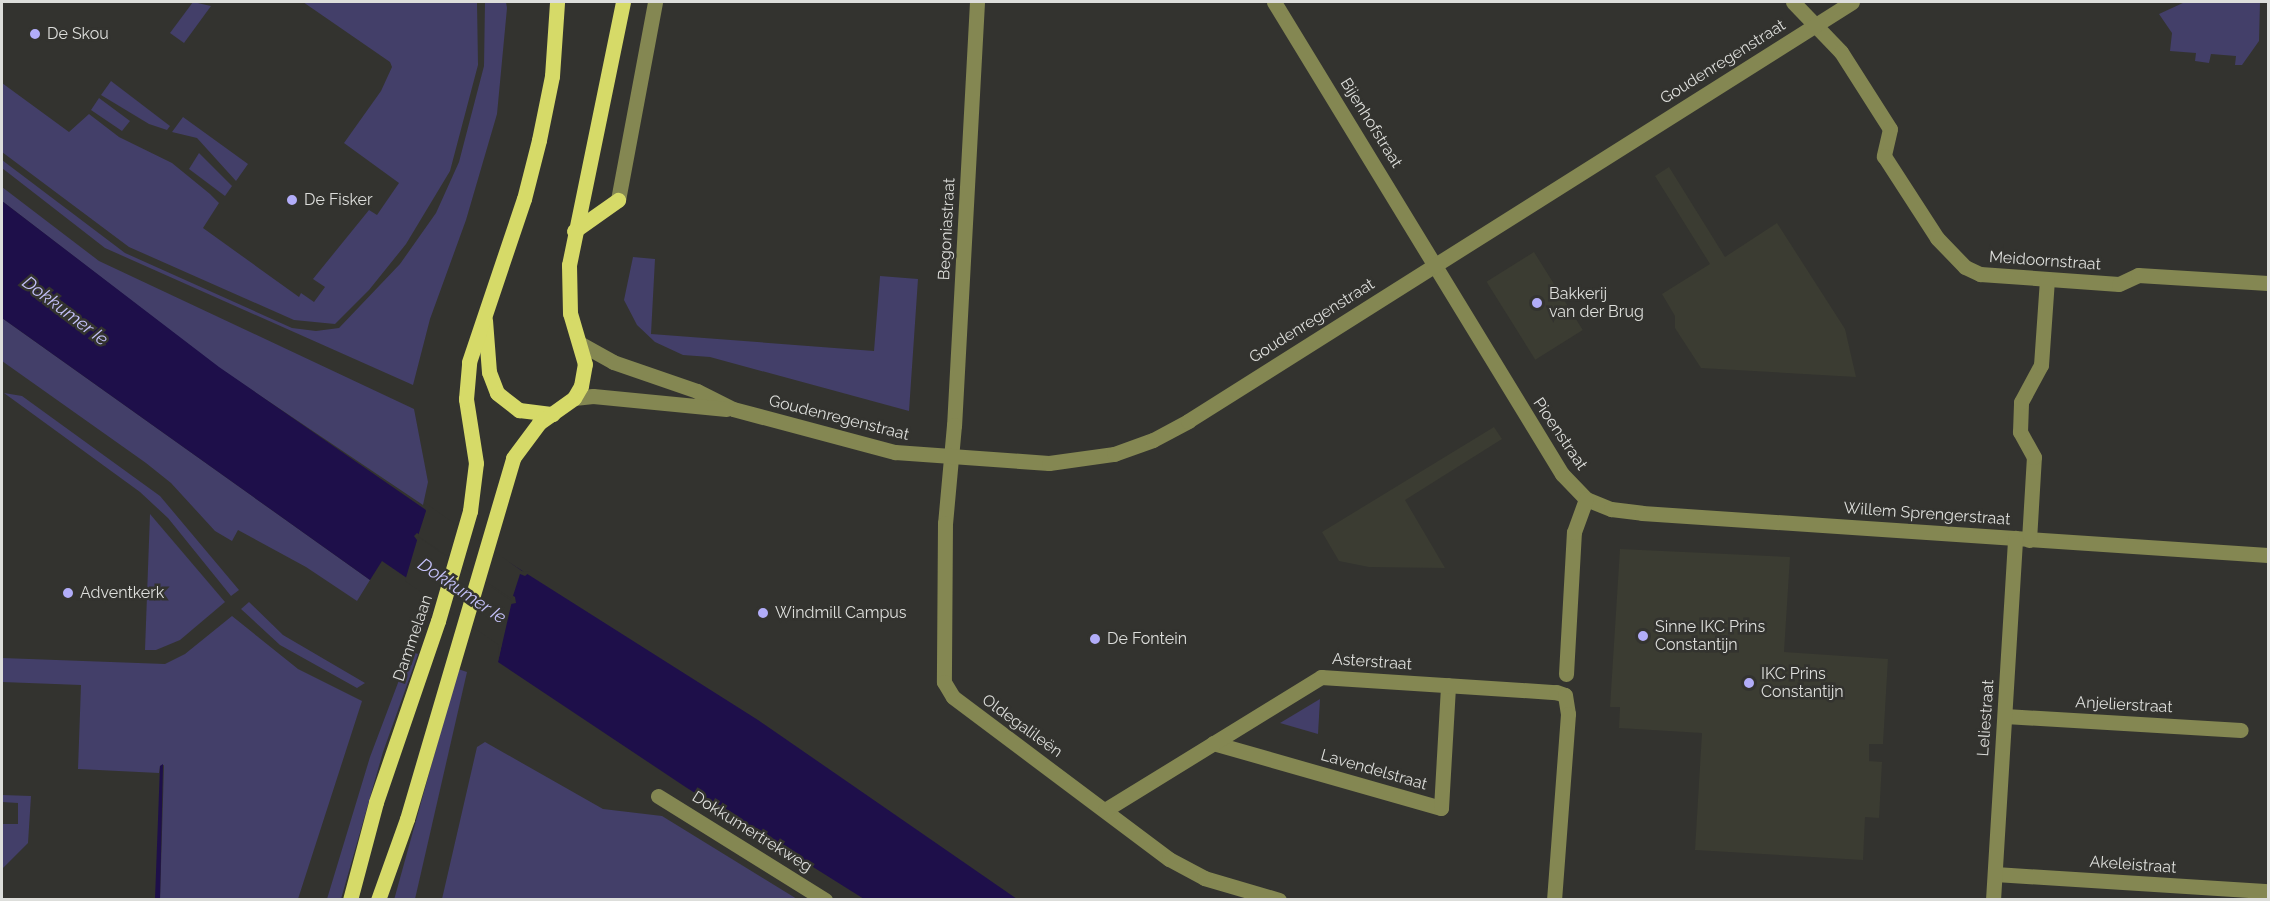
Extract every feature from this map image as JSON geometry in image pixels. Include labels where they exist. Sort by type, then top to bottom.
[{"type":"main road","name":"Dammelaan","points":[[350,900],[376,802],[438,621],[470,511],[476,463],[466,399],[469,362],[539,140],[552,76],[557,2]]},
{"type":"main road","points":[[378,900],[407,819],[513,458],[528,435],[574,398],[585,372],[581,344],[567,297],[574,231],[623,2]]},
{"type":"main road","points":[[574,231],[618,200]]},
{"type":"main road","points":[[484,314],[489,372],[497,393],[519,410],[554,414]]},
{"type":"street","points":[[618,200],[655,2]]},
{"type":"street","name":"Begoniastraat","points":[[952,458],[977,2]]},
{"type":"street","name":"Bijenhofstraat","points":[[1277,2],[1435,265]]},
{"type":"street","name":"Meidoornstraat","points":[[1793,2],[1841,52],[1890,129],[1884,156],[1950,255],[1980,274],[2119,284],[2138,274],[2268,283]]},
{"type":"street","name":"Goudenregenstraat","points":[[574,398],[593,396],[733,409],[867,446],[952,458],[1065,462],[1143,444],[1188,421],[1852,2]]},
{"type":"street","name":"Pioenstraat","points":[[1435,265],[1562,474],[1586,499]]},
{"type":"street","name":"Leliestraat","points":[[1993,900],[2005,716],[2022,539],[2034,457],[2020,432],[2021,402],[2041,364],[2047,279]]},
{"type":"street","name":"Goudenregenstraat","points":[[581,344],[613,362],[697,391],[733,409]]},
{"type":"street","name":"Oldegalileën","points":[[952,458],[945,523],[944,682],[953,697],[1191,873],[1279,900]]},
{"type":"street","points":[[1566,674],[1574,532],[1586,499]]},
{"type":"street","name":"Willem Sprengerstraat","points":[[1586,499],[1611,509],[1642,513],[2268,555]]},
{"type":"street","name":"Asterstraat","points":[[1105,810],[1321,677],[1547,690],[1565,695],[1568,714],[1554,900]]},
{"type":"street","name":"Lavendelstraat","points":[[1214,743],[1442,808],[1448,685]]},
{"type":"street","name":"Anjelierstraat","points":[[2005,716],[2241,730]]},
{"type":"street","name":"Dokkumertrekweg","points":[[658,796],[825,900]]},
{"type":"street","name":"Akeleistraat","points":[[1995,874],[2268,891]]},
{"type":"shaded area","points":[[193,2],[211,6],[184,43],[170,33]]},
{"type":"shaded area","points":[[303,2],[477,2],[478,65],[450,171],[406,244],[369,290],[335,324],[294,320],[129,247],[2,152],[2,83],[69,132],[89,114],[119,137],[172,163],[210,194],[219,203],[203,228],[299,297],[301,293],[314,302],[325,287],[313,279],[369,210],[377,215],[399,183],[344,143],[381,91],[392,67],[390,62]]},
{"type":"shaded area","points":[[485,2],[506,2],[507,8],[497,114],[466,220],[430,319],[413,385],[105,248],[2,168],[2,160],[125,253],[292,328],[316,331],[339,328],[400,264],[436,213],[459,162],[484,66]]},
{"type":"shaded area","points":[[2185,2],[2260,2],[2259,41],[2242,65],[2235,65],[2236,56],[2211,54],[2209,63],[2195,61],[2196,53],[2170,51],[2172,33],[2159,14]]},
{"type":"shaded area","points":[[111,81],[170,126],[167,130],[149,124],[101,95]]},
{"type":"shaded area","points":[[99,98],[130,121],[122,131],[91,110]]},
{"type":"shaded area","points":[[183,117],[248,164],[236,181],[197,138],[172,132]]},
{"type":"shaded area","points":[[199,153],[232,186],[225,196],[189,169]]},
{"type":"shaded area","points":[[1669,167],[1725,257],[1777,223],[1845,329],[1856,377],[1701,368],[1675,328],[1675,316],[1662,294],[1710,264],[1655,176]]},
{"type":"shaded area","points":[[2,187],[99,261],[414,409],[428,482],[423,505],[219,368],[2,201]]},
{"type":"shaded area","points":[[1534,252],[1583,330],[1535,360],[1487,282]]},
{"type":"shaded area","points":[[633,257],[655,259],[651,334],[874,351],[880,276],[918,279],[909,411],[710,357],[683,355],[655,342],[637,325],[624,300]]},
{"type":"shaded area","points":[[2,318],[370,580],[357,601],[306,567],[238,530],[232,541],[215,531],[171,483],[146,463],[2,361]]},
{"type":"shaded area","points":[[4,393],[22,396],[160,496],[239,590],[231,596],[168,518],[140,492]]},
{"type":"shaded area","points":[[1494,427],[1502,439],[1405,500],[1445,568],[1369,567],[1339,561],[1322,532]]},
{"type":"shaded area","points":[[150,514],[225,602],[180,640],[156,650],[145,650]]},
{"type":"shaded area","name":"IKC Prins Constantijn","points":[[1620,549],[1790,557],[1784,652],[1888,659],[1883,744],[1869,744],[1869,761],[1882,762],[1879,818],[1865,817],[1863,860],[1695,850],[1702,733],[1619,728],[1620,707],[1610,707]]},
{"type":"shaded area","points":[[249,602],[283,635],[365,683],[357,688],[280,645],[241,609]]},
{"type":"shaded area","points":[[232,616],[298,669],[362,701],[298,899],[160,899],[164,765],[160,766],[159,773],[78,769],[81,685],[2,682],[2,658],[165,664],[185,654]]},
{"type":"shaded area","points":[[410,651],[418,654],[383,752],[341,899],[327,899],[370,757]]},
{"type":"shaded area","points":[[458,669],[467,672],[415,899],[394,900]]},
{"type":"shaded area","points":[[1320,699],[1318,734],[1280,723]]},
{"type":"shaded area","points":[[485,742],[603,809],[662,816],[797,899],[442,899],[477,747]]},
{"type":"shaded area","points":[[2,795],[31,796],[28,843],[2,869],[2,824],[18,824],[18,803],[2,802]]},
{"type":"water","name":"Dokkumer Ie","points":[[2,201],[219,367],[426,510],[758,720],[1017,899],[864,899],[687,788],[498,662],[502,643],[382,561],[370,580],[2,318]],"holes":[[[417,533],[515,597],[516,603],[511,604],[414,536]]]},
{"type":"water","points":[[163,764],[160,899],[155,899],[160,766]]},
{"type":"pier","points":[[424,502],[522,571],[530,572],[525,576],[520,574],[512,599],[418,536],[426,511]]},
{"type":"pier","points":[[418,537],[512,601],[498,662],[499,645],[405,581]]},
{"type":"place","name":"De Skou","points":[[35,34]]},
{"type":"place","name":"De Fisker","points":[[292,200]]},
{"type":"place","name":"Bakkerij van der Brug","points":[[1537,303]]},
{"type":"place","name":"Adventkerk","points":[[68,593]]},
{"type":"place","name":"Windmill Campus","points":[[763,613]]},
{"type":"place","name":"Sinne IKC Prins Constantijn","points":[[1643,636]]},
{"type":"place","name":"De Fontein","points":[[1095,639]]},
{"type":"place","name":"IKC Prins Constantijn","points":[[1749,683]]}]
